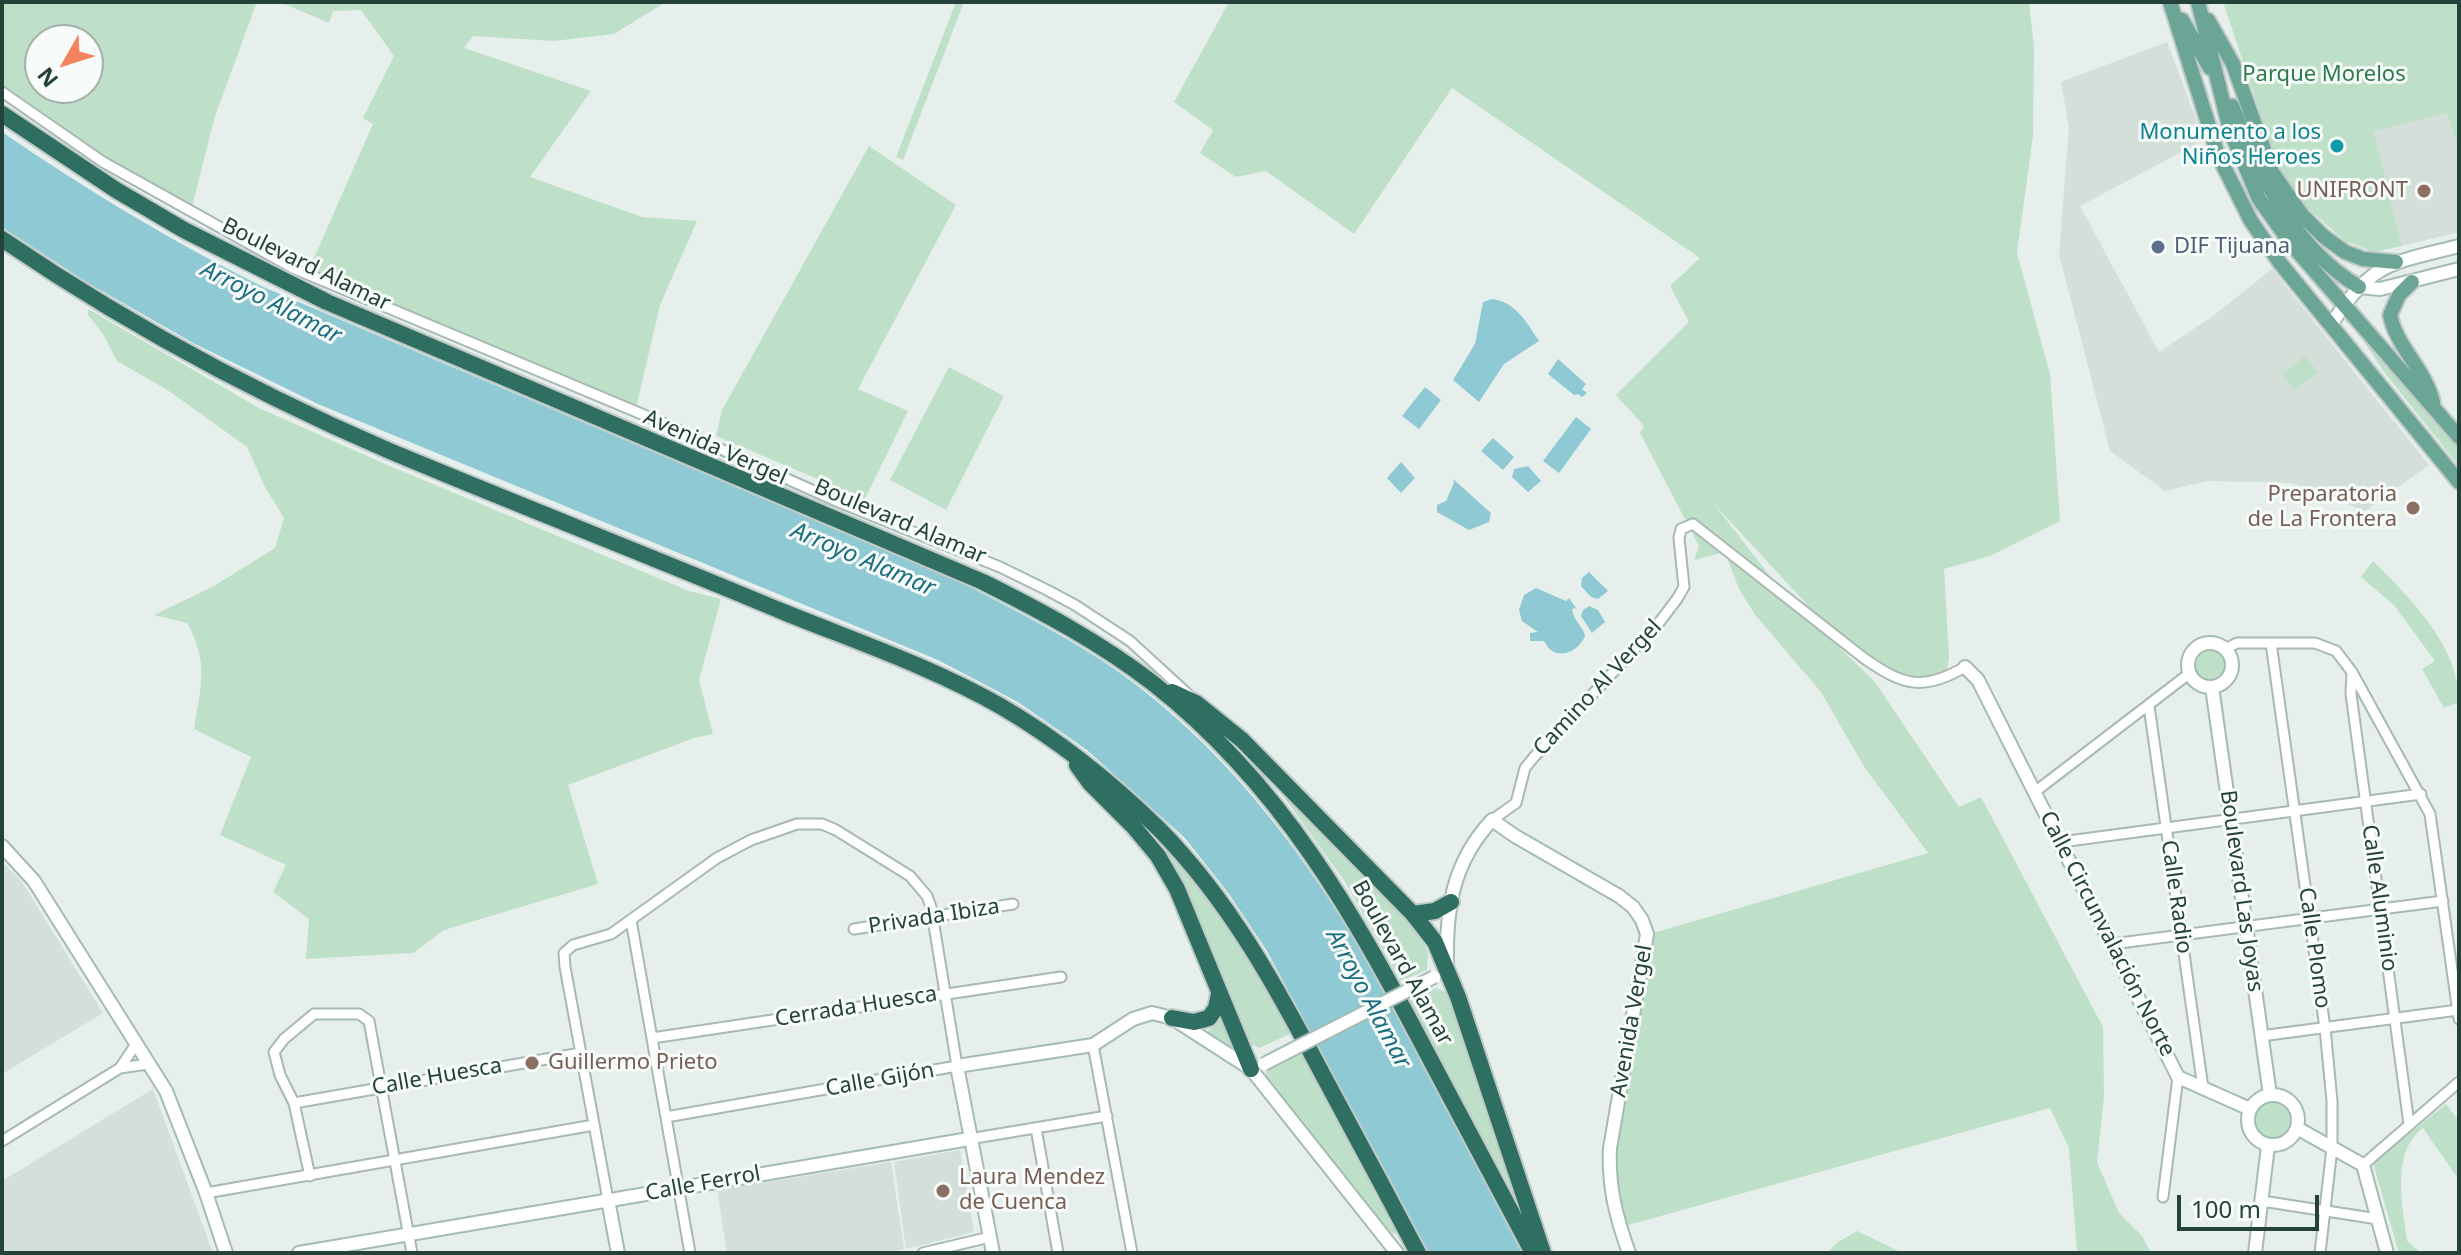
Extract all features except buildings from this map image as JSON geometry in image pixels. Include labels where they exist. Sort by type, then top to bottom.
[{"type":"highway","name":"Boulevard Alamar","points":[[2,114],[116,190],[184,230],[327,302],[983,582],[1057,619],[1154,684],[1188,713],[1248,774],[1326,872],[1538,1248]]},
{"type":"highway","points":[[2,239],[184,352],[304,414],[946,679],[1000,706],[1065,747],[1121,793],[1162,833],[1202,877],[1247,940],[1288,1007],[1418,1253]]},
{"type":"highway","points":[[1154,684],[1196,703],[1242,740],[1413,914],[1435,942],[1440,972],[1538,1248]]},
{"type":"highway","points":[[1065,747],[1090,783],[1158,856],[1177,889],[1219,994],[1257,1067]]},
{"type":"highway","points":[[1413,914],[1435,911],[1451,902]]},
{"type":"highway","points":[[1172,1018],[1194,1022],[1209,1018],[1216,1008],[1219,994]]},
{"type":"main road","points":[[2171,2],[2233,107],[2263,179],[2289,220],[2322,260],[2341,277],[2359,287]]},
{"type":"main road","points":[[2171,2],[2213,143],[2230,184],[2251,221],[2280,263],[2459,482]]},
{"type":"main road","points":[[2200,6],[2230,130],[2259,199],[2275,225],[2459,437]]},
{"type":"main road","points":[[2200,6],[2233,64],[2272,172],[2302,215],[2345,252],[2363,259],[2396,262]]},
{"type":"main road","points":[[2412,282],[2399,295],[2390,315],[2398,340],[2429,385],[2434,406]]},
{"type":"street","points":[[2,92],[103,162],[293,268],[327,302]]},
{"type":"street","points":[[2331,325],[2344,304],[2374,272],[2396,262],[2459,246]]},
{"type":"street","name":"Avenida Vergel","points":[[293,268],[656,420],[834,500],[1000,567],[1102,621],[1171,676],[1196,703]]},
{"type":"street","points":[[2359,287],[2380,289],[2459,269]]},
{"type":"street","name":"Camino Al Vergel","points":[[1440,972],[1451,902],[1464,859],[1474,839],[1492,820],[1516,803],[1525,768],[1658,624],[1677,599],[1684,587],[1679,538],[1681,529],[1693,524],[1894,679],[1932,681],[1965,667]]},
{"type":"street","points":[[2213,643],[2225,649],[2232,661],[2232,669],[2225,681],[2212,687],[2199,684],[2190,673],[2188,660],[2195,649],[2213,643]]},
{"type":"street","points":[[2225,649],[2237,643],[2315,643],[2341,656],[2352,672],[2430,814],[2458,1014],[2261,1036]]},
{"type":"street","name":"Calle Plomo","points":[[2271,643],[2325,1028],[2332,1101],[2332,1148],[2320,1253]]},
{"type":"street","name":"Calle Circunvalación Norte","points":[[1965,667],[1978,680],[2036,791],[2178,1077]]},
{"type":"street","name":"Calle Aluminio","points":[[2352,672],[2351,694],[2409,1124]]},
{"type":"street","points":[[2036,791],[2190,673]]},
{"type":"street","name":"Boulevard Las Joyas","points":[[2212,687],[2270,1095]]},
{"type":"street","name":"Calle Radio","points":[[2149,706],[2203,1088]]},
{"type":"street","points":[[2061,842],[2421,794]]},
{"type":"street","name":"Avenida Vergel","points":[[1492,820],[1619,896],[1633,907],[1647,934],[1609,1162],[1612,1199],[1629,1253]]},
{"type":"street","points":[[618,1253],[564,953],[573,945],[611,934],[717,858],[767,833],[808,822],[836,830],[910,876],[927,896],[969,1139],[993,1253]]},
{"type":"street","points":[[2,846],[34,881],[136,1044],[142,1065],[166,1091],[226,1253]]},
{"type":"street","points":[[2112,944],[2443,901]]},
{"type":"street","name":"Privada Ibiza","points":[[854,929],[1013,904]]},
{"type":"street","points":[[631,920],[690,1253]]},
{"type":"street","points":[[1257,1067],[1440,972]]},
{"type":"street","name":"Cerrada Huesca","points":[[652,1038],[1061,977]]},
{"type":"street","points":[[310,1176],[294,1103],[274,1059],[277,1046],[314,1014],[344,1012],[365,1016],[369,1021],[412,1253]]},
{"type":"street","points":[[1132,1253],[1093,1045],[1142,1015],[1152,1013],[1172,1018],[1257,1067],[1397,1253]]},
{"type":"street","points":[[120,1068],[136,1044]]},
{"type":"street","name":"Calle Gijón","points":[[666,1117],[1093,1045]]},
{"type":"street","name":"Calle Huesca","points":[[294,1103],[581,1053]]},
{"type":"street","points":[[2,1141],[120,1068],[142,1065]]},
{"type":"street","points":[[2163,1197],[2178,1077],[2250,1109]]},
{"type":"street","points":[[2363,1165],[2459,1082]]},
{"type":"street","points":[[2270,1095],[2292,1104],[2298,1119],[2297,1128],[2286,1142],[2268,1146],[2250,1132],[2247,1121],[2250,1109],[2258,1100],[2270,1095]]},
{"type":"street","name":"Calle Ferrol","points":[[299,1253],[1107,1116]]},
{"type":"street","points":[[206,1193],[594,1125]]},
{"type":"street","points":[[1036,1128],[1058,1253]]},
{"type":"street","points":[[2297,1128],[2363,1165],[2387,1253]]},
{"type":"street","points":[[2255,1253],[2268,1146]]},
{"type":"street","points":[[2262,1201],[2378,1219]]},
{"type":"street","points":[[923,1253],[990,1237]]},
{"type":"street","points":[[1538,1248],[1550,1253]]},
{"type":"shaded area","points":[[2167,42],[2204,140],[2080,206],[2159,352],[2213,316],[2272,269],[2429,465],[2365,511],[2292,483],[2207,481],[2165,491],[2110,451],[2059,254],[2069,127],[2061,82]]},
{"type":"shaded area","name":"UNIFRONT","points":[[2447,113],[2459,151],[2459,232],[2402,246],[2374,130]]},
{"type":"shaded area","points":[[2,862],[22,882],[103,1013],[2,1074]]},
{"type":"shaded area","points":[[153,1089],[213,1253],[2,1253],[2,1181]]},
{"type":"shaded area","points":[[960,1150],[974,1232],[906,1249],[894,1162]]},
{"type":"shaded area","points":[[891,1162],[904,1249],[887,1253],[727,1253],[717,1190]]},
{"type":"green space","points":[[2,2],[257,2],[215,116],[191,211],[103,162],[2,92]]},
{"type":"green space","points":[[280,2],[666,2],[614,34],[554,41],[473,36],[464,48],[591,91],[530,177],[642,217],[697,221],[660,305],[635,412],[307,274],[373,124],[363,118],[394,56],[361,10],[333,11],[329,23]]},
{"type":"green space","points":[[956,2],[964,2],[903,160],[896,157]]},
{"type":"green space","points":[[1229,2],[2029,2],[2034,47],[2033,136],[2017,253],[2050,374],[2060,521],[1990,556],[1944,569],[1949,658],[1946,675],[1931,680],[1894,678],[1839,639],[1714,504],[1784,594],[1875,682],[1959,807],[1981,797],[2103,1027],[2104,1097],[2097,1162],[2119,1213],[2142,1236],[2151,1253],[2077,1253],[2069,1148],[2050,1108],[1621,1227],[1609,1151],[1643,936],[1928,853],[1865,768],[1821,692],[1756,616],[1739,589],[1725,552],[1694,560],[1699,546],[1640,433],[1644,426],[1616,395],[1689,322],[1670,286],[1700,258],[1452,88],[1354,234],[1266,171],[1236,177],[1200,153],[1213,130],[1174,102]]},
{"type":"green space","name":"Parque Morelos","points":[[2223,2],[2459,2],[2459,151],[2447,113],[2374,131],[2402,246],[2374,252],[2345,241],[2305,206],[2289,185],[2275,157]]},
{"type":"green space","points":[[869,146],[956,205],[858,389],[908,411],[865,499],[716,436],[722,410]]},
{"type":"green space","points":[[88,309],[259,408],[689,591],[721,599],[699,680],[713,734],[694,738],[568,785],[598,884],[444,930],[413,953],[306,959],[309,919],[273,892],[286,865],[220,835],[251,757],[194,729],[201,662],[194,637],[187,623],[154,615],[214,586],[275,548],[284,518],[265,487],[247,447],[169,391],[117,361],[103,334],[88,315]]},
{"type":"green space","points":[[2357,331],[2459,445],[2459,466],[2384,372]]},
{"type":"green space","points":[[2305,356],[2318,372],[2294,390],[2282,374]]},
{"type":"green space","points":[[949,367],[1004,396],[946,510],[890,480]]},
{"type":"green space","points":[[2373,561],[2417,608],[2442,643],[2457,681],[2459,702],[2444,708],[2422,669],[2435,661],[2394,605],[2361,577]]},
{"type":"green space","points":[[2209,646],[2221,652],[2227,664],[2221,676],[2209,682],[2197,676],[2191,664],[2197,652]]},
{"type":"green space","points":[[1276,786],[1399,908],[1423,939],[1428,955],[1427,970],[1401,981],[1345,882]]},
{"type":"green space","points":[[1110,791],[1186,865],[1232,927],[1294,1032],[1259,1048],[1244,1040],[1179,885]]},
{"type":"green space","points":[[1436,988],[1448,993],[1529,1234],[1409,1001]]},
{"type":"green space","points":[[1221,1020],[1231,1045],[1230,1046],[1207,1032]]},
{"type":"green space","points":[[1302,1050],[1398,1233],[1393,1234],[1361,1200],[1265,1079],[1267,1067]]},
{"type":"green space","points":[[2272,1102],[2284,1108],[2290,1120],[2284,1132],[2272,1138],[2260,1132],[2254,1120],[2260,1108]]},
{"type":"green space","points":[[2446,1104],[2459,1121],[2459,1180],[2423,1128],[2406,1151],[2401,1180],[2407,1241],[2421,1253],[2399,1253],[2373,1163]]},
{"type":"green space","points":[[1857,1231],[1903,1253],[1827,1253]]},
{"type":"water","name":"Arroyo Alamar","points":[[2,132],[129,214],[261,286],[960,582],[1063,637],[1123,675],[1191,732],[1252,796],[1306,866],[1355,940],[1399,1017],[1522,1253],[1429,1253],[1267,951],[1229,894],[1185,838],[1087,750],[1018,702],[938,660],[318,404],[195,344],[88,283],[2,227]]},
{"type":"water","points":[[1492,299],[1514,309],[1539,341],[1504,364],[1479,402],[1453,380],[1475,344],[1483,302]]},
{"type":"water","points":[[1558,359],[1586,384],[1582,389],[1587,393],[1582,397],[1574,395],[1548,374]]},
{"type":"water","points":[[1425,387],[1441,400],[1419,429],[1402,416]]},
{"type":"water","points":[[1576,417],[1591,429],[1559,473],[1543,461]]},
{"type":"water","points":[[1493,438],[1514,457],[1503,470],[1481,451]]},
{"type":"water","points":[[1401,462],[1415,478],[1401,493],[1387,478]]},
{"type":"water","points":[[1528,466],[1541,481],[1528,492],[1512,477],[1514,469]]},
{"type":"water","points":[[1453,479],[1491,513],[1489,522],[1469,530],[1437,512],[1437,505],[1446,501]]},
{"type":"water","points":[[1589,572],[1608,591],[1598,599],[1591,597],[1581,586],[1582,578]]},
{"type":"water","points":[[1536,588],[1566,601],[1569,598],[1576,608],[1572,609],[1573,614],[1585,636],[1571,651],[1554,652],[1544,641],[1530,641],[1530,633],[1538,632],[1522,621],[1519,610],[1524,595]]},
{"type":"water","points":[[1589,606],[1598,610],[1605,622],[1592,633],[1581,616]]},
{"type":"place","name":"Monumento a los Niños Heroes","points":[[2337,146]]},
{"type":"place","name":"UNIFRONT","points":[[2424,191]]},
{"type":"place","name":"DIF Tijuana","points":[[2158,247]]},
{"type":"place","name":"Preparatoria de La Frontera","points":[[2413,508]]},
{"type":"place","name":"Guillermo Prieto","points":[[532,1063]]},
{"type":"place","name":"Laura Mendez de Cuenca","points":[[943,1191]]}]
